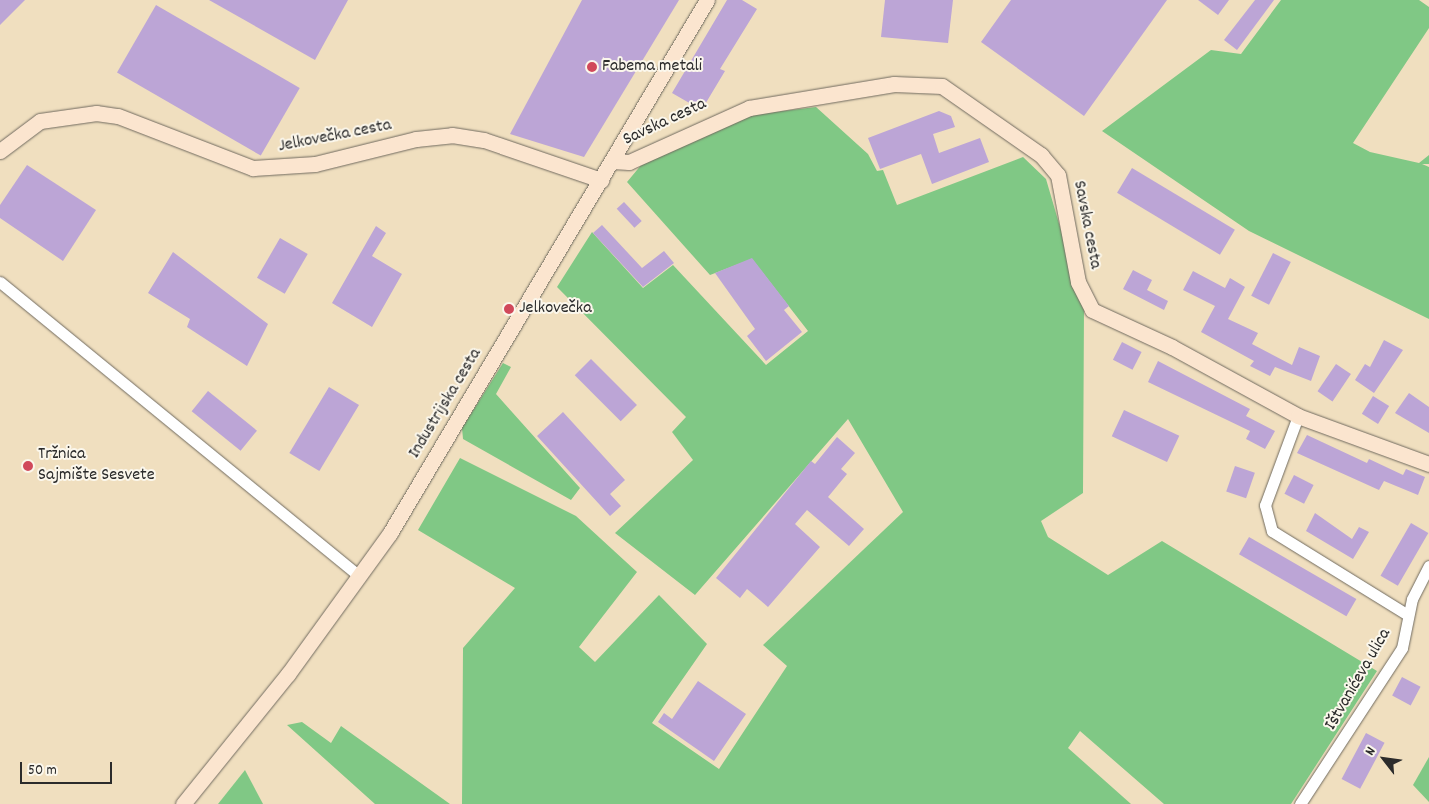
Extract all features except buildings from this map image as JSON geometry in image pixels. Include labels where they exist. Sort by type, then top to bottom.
[{"type":"street","name":"Industrijska cesta","points":[[183,804],[360,577],[601,180],[707,0]]},
{"type":"street","name":"Savska cesta","points":[[612,161],[629,162],[718,120],[756,106],[894,84],[942,86],[1041,155],[1058,175],[1078,282],[1092,310],[1172,347],[1298,416],[1429,464]]},
{"type":"street","name":"Jelkovečka cesta","points":[[0,152],[40,121],[96,113],[118,116],[253,168],[295,167],[452,135],[484,140],[601,180]]},
{"type":"street","points":[[0,282],[360,577]]},
{"type":"street","points":[[1298,416],[1268,488],[1265,505],[1272,531],[1408,615]]},
{"type":"street","name":"Ištvanićeva ulica","points":[[1300,804],[1402,648],[1408,615],[1429,566]]},
{"type":"green space","points":[[1281,0],[1419,0],[1429,7],[1429,28],[1353,143],[1370,152],[1419,163],[1429,155],[1429,164],[1422,164],[1429,167],[1429,319],[1249,231],[1102,131],[1211,50],[1241,54]]},
{"type":"green space","points":[[816,107],[868,154],[877,171],[883,170],[897,205],[1023,157],[1046,179],[1084,309],[1083,493],[1041,521],[1048,537],[1108,575],[1162,541],[1377,671],[1291,804],[1164,804],[1080,731],[1068,748],[1131,804],[462,804],[463,648],[515,588],[418,530],[460,458],[576,516],[637,572],[579,647],[595,662],[659,595],[707,644],[652,723],[719,769],[787,666],[763,645],[903,512],[848,419],[695,595],[615,533],[693,460],[672,432],[686,417],[557,287],[592,232],[643,288],[673,265],[766,365],[808,331],[752,259],[710,275],[627,182],[642,164],[750,115]]},
{"type":"green space","points":[[503,363],[511,367],[496,394],[580,488],[571,500],[463,439],[462,428]]},
{"type":"green space","points":[[302,722],[331,743],[341,726],[450,804],[375,804],[287,725]]},
{"type":"green space","points":[[1429,757],[1429,802],[1413,785]]},
{"type":"green space","points":[[245,770],[263,804],[218,804]]},
{"type":"place","name":"Fabema metali","points":[[592,67]]},
{"type":"place","name":"Jelkovečka","points":[[509,309]]},
{"type":"place","name":"Tržnica Sajmište Sesvete","points":[[28,466]]}]
